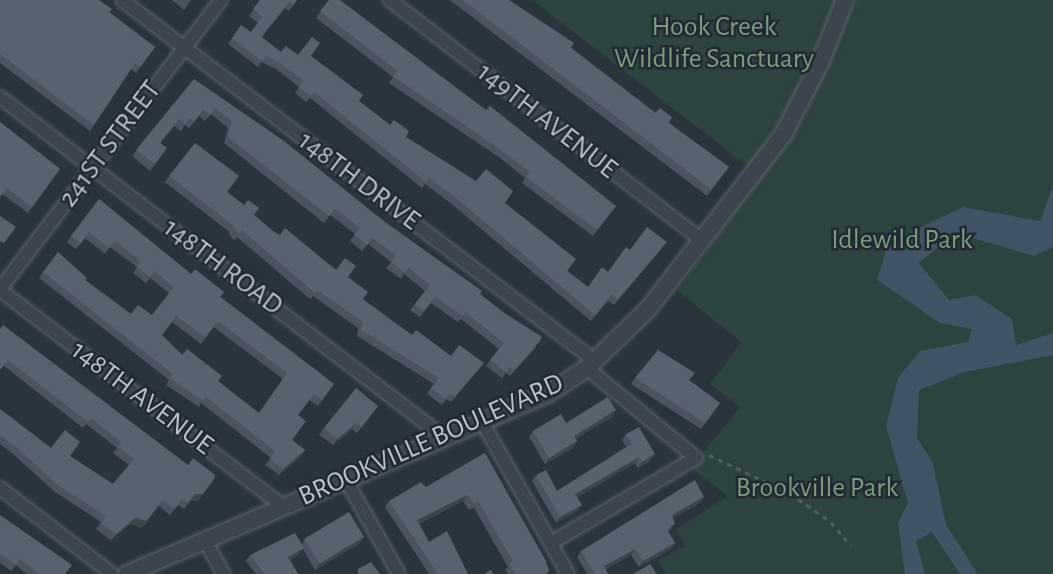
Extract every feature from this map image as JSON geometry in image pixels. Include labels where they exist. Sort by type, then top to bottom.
[{"type":"street","name":"148TH DRIVE","points":[[122,0],[591,364],[696,458]]},
{"type":"street","name":"241ST STREET","points":[[0,290],[220,0]]},
{"type":"street","name":"149TH AVENUE","points":[[390,0],[703,241]]},
{"type":"street","name":"BROOKVILLE BOULEVARD","points":[[127,574],[549,393],[591,364],[648,309],[703,241],[795,115],[845,0]]},
{"type":"street","name":"148TH ROAD","points":[[0,97],[445,438]]},
{"type":"street","name":"148TH AVENUE","points":[[0,290],[284,507]]},
{"type":"street","points":[[482,422],[568,574]]},
{"type":"street","points":[[551,543],[696,458]]},
{"type":"street","points":[[345,480],[400,574]]},
{"type":"street","points":[[0,488],[112,574]]},
{"type":"street","points":[[205,541],[224,574]]},
{"type":"path","points":[[696,458],[711,455],[790,493],[831,522],[851,546]]},
{"type":"green space","name":"Hook Creek Wildlife Sanctuary","points":[[532,0],[836,0],[791,106],[750,168]]},
{"type":"green space","name":"Idlewild Park","points":[[856,0],[1053,0],[1053,574],[666,574],[658,561],[685,546],[676,529],[728,496],[691,468],[740,407],[710,384],[741,342],[677,290],[803,118]]},
{"type":"water","points":[[1053,186],[1053,247],[1034,256],[955,233],[919,263],[949,300],[975,295],[1012,319],[1016,345],[1053,333],[1053,355],[965,372],[919,390],[917,438],[933,463],[946,525],[978,574],[960,574],[932,532],[916,541],[925,574],[905,574],[898,523],[908,503],[886,426],[898,378],[920,351],[968,342],[972,329],[940,323],[877,280],[888,243],[963,207],[1040,221]]},
{"type":"building","points":[[0,0],[99,0],[112,9],[109,12],[155,47],[140,67],[135,63],[94,125],[0,54]]},
{"type":"building","points":[[260,0],[297,0],[293,5],[289,2],[261,37],[281,52],[286,46],[298,55],[312,37],[320,43],[311,56],[363,95],[359,101],[390,125],[394,120],[409,131],[406,137],[476,181],[486,169],[513,191],[505,203],[576,259],[567,271],[588,287],[602,267],[608,272],[626,247],[630,250],[647,227],[667,242],[618,299],[612,294],[595,315],[454,196],[429,178],[426,182],[314,92],[311,96],[299,87],[304,81],[266,56],[262,61],[232,38],[241,25],[251,32],[262,17],[253,9]]},
{"type":"building","points":[[329,0],[340,0],[486,110],[490,106],[616,206],[597,230],[526,177],[530,172],[504,152],[393,76],[398,71],[320,11]]},
{"type":"building","points":[[463,0],[509,0],[574,43],[571,48],[655,113],[660,108],[672,117],[669,123],[729,167],[711,189]]},
{"type":"building","points":[[194,79],[284,141],[385,222],[482,291],[480,294],[503,312],[542,337],[540,341],[514,370],[510,367],[506,372],[490,360],[504,343],[465,312],[463,316],[435,297],[424,311],[415,304],[430,285],[409,268],[405,273],[391,262],[396,255],[372,238],[367,245],[354,235],[360,228],[335,209],[329,216],[228,137],[232,121],[215,108],[210,115],[203,109],[194,122],[190,118],[185,124],[179,119],[160,143],[167,148],[155,164],[136,150]]},
{"type":"building","points":[[0,122],[60,169],[32,207],[7,188],[0,197]]},
{"type":"building","points":[[195,143],[239,176],[227,192],[244,205],[248,200],[259,208],[254,215],[274,232],[280,235],[285,228],[336,270],[345,258],[356,266],[348,277],[368,292],[363,299],[366,302],[412,335],[416,330],[451,356],[459,345],[484,363],[455,396],[450,393],[446,399],[431,388],[439,378],[361,330],[363,322],[317,290],[315,293],[242,230],[239,234],[233,225],[169,176]]},
{"type":"building","points":[[99,199],[191,274],[195,269],[224,292],[220,297],[334,384],[322,400],[314,394],[298,415],[306,421],[292,440],[305,450],[283,469],[270,459],[275,451],[206,397],[203,401],[170,378],[173,374],[43,272],[58,252],[87,278],[85,280],[131,314],[138,305],[152,315],[174,287],[154,271],[150,277],[137,267],[141,261],[115,241],[109,248],[89,232],[81,243],[71,236]],"holes":[[[176,316],[205,337],[218,321],[287,373],[259,413],[218,381],[222,376],[187,349],[182,355],[162,335]]]},
{"type":"building","points":[[0,216],[16,227],[4,243],[0,241]]},
{"type":"building","points":[[3,325],[188,465],[193,458],[215,475],[203,494],[195,494],[188,503],[182,499],[175,509],[163,500],[146,521],[135,518],[116,534],[101,523],[106,516],[59,486],[0,435],[0,409],[51,448],[65,430],[80,442],[70,456],[113,484],[134,459],[118,447],[121,442],[91,418],[88,422],[8,360],[0,370],[0,329]]},
{"type":"building","points":[[658,350],[695,373],[689,380],[720,403],[705,423],[635,378]]},
{"type":"building","points":[[356,388],[378,406],[362,427],[357,423],[337,439],[324,428]]},
{"type":"building","points":[[608,397],[616,410],[574,436],[577,441],[549,458],[533,431],[561,414],[566,423]]},
{"type":"building","points":[[639,427],[655,454],[642,462],[639,457],[575,494],[582,505],[560,517],[536,475],[546,470],[557,491],[632,444],[626,434]]},
{"type":"building","points":[[485,453],[546,561],[549,571],[545,574],[516,574],[509,564],[513,561],[478,501],[474,504],[467,495],[417,520],[429,542],[447,531],[468,574],[438,574],[389,501],[421,482],[426,487]]},
{"type":"building","points":[[695,480],[704,497],[672,515],[675,524],[667,529],[675,543],[643,561],[635,549],[604,566],[608,574],[595,574],[581,551]]},
{"type":"building","points":[[349,512],[364,537],[319,564],[304,539]]},
{"type":"building","points":[[0,515],[72,565],[65,574],[40,574],[20,559],[16,565],[0,553]]},
{"type":"building","points":[[295,533],[304,548],[288,557],[298,574],[265,574],[250,555]]},
{"type":"building","points":[[371,562],[380,574],[358,574],[358,569]]},
{"type":"building","points":[[650,564],[657,574],[633,574]]},
{"type":"park label","name":"Brookville Park","points":[[817,488]]}]
